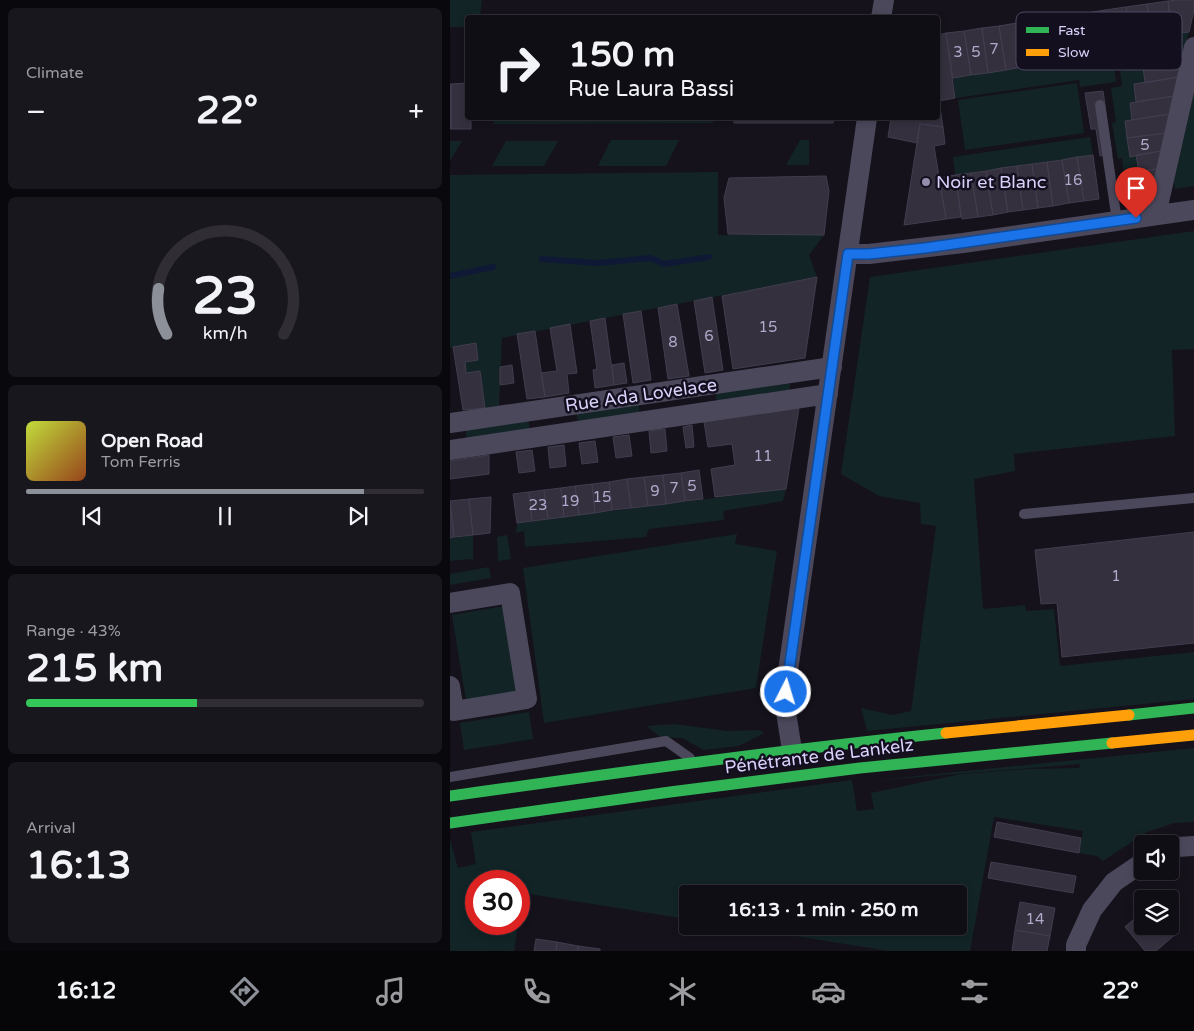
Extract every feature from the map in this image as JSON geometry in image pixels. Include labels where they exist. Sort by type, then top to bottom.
[{"type":"main road","name":"Pénétrante de Lankelz","points":[[450,796],[695,762],[793,756],[863,741],[1194,708]]},
{"type":"main road","points":[[1144,740],[1167,724]]},
{"type":"main road","name":"Pénétrante de Lankelz","points":[[450,823],[796,776],[1194,735]]},
{"type":"main road","points":[[793,756],[796,776]]},
{"type":"main road","points":[[670,792],[690,779]]},
{"type":"street","points":[[882,15],[884,0]]},
{"type":"street","points":[[1156,215],[1194,47]]},
{"type":"street","points":[[793,756],[785,706],[787,678],[867,120]]},
{"type":"street","points":[[848,254],[869,254],[934,246],[1194,210]]},
{"type":"street","name":"Rue Ada Lovelace","points":[[450,423],[832,367]]},
{"type":"street","name":"Rue Ada Lovelace","points":[[450,450],[828,394]]},
{"type":"street","points":[[450,603],[510,593],[527,699],[454,711],[450,686]]},
{"type":"street","points":[[1179,847],[1194,846]]},
{"type":"street","points":[[1076,951],[1092,910],[1114,882],[1134,868]]},
{"type":"lane","points":[[1100,105],[1117,221]]},
{"type":"lane","points":[[1024,514],[1194,498]]},
{"type":"lane","points":[[450,777],[666,742],[695,762]]},
{"type":"shaded area","points":[[450,0],[482,0],[480,15],[465,15],[465,27],[450,27]]},
{"type":"shaded area","points":[[1189,32],[1182,55],[1182,33]]},
{"type":"shaded area","points":[[1016,69],[1114,70],[1116,82],[1080,87],[1079,80],[956,98],[953,78]]},
{"type":"shaded area","points":[[1143,70],[1145,83],[1134,84],[1136,102],[1130,103],[1132,120],[1125,121],[1130,156],[1136,156],[1139,172],[1124,174],[1122,158],[1118,159],[1112,123],[1116,122],[1111,88],[1122,86],[1120,71]]},
{"type":"shaded area","points":[[1077,83],[1084,133],[965,150],[958,100]]},
{"type":"shaded area","points":[[1194,84],[1194,186],[1175,189],[1173,174]]},
{"type":"shaded area","points":[[494,120],[713,120],[713,123],[494,124]]},
{"type":"shaded area","points":[[1090,137],[1093,155],[955,175],[953,157]]},
{"type":"shaded area","points":[[611,140],[679,140],[666,166],[598,166]]},
{"type":"shaded area","points":[[800,140],[809,140],[809,165],[786,165]]},
{"type":"shaded area","points":[[450,141],[462,141],[450,161]]},
{"type":"shaded area","points":[[506,141],[558,141],[544,166],[492,166]]},
{"type":"shaded area","points":[[718,172],[718,235],[824,235],[809,255],[817,277],[502,338],[499,406],[485,408],[480,372],[466,373],[465,362],[478,360],[476,343],[450,348],[450,175]]},
{"type":"shaded area","points":[[1194,231],[1194,349],[1172,350],[1175,436],[1014,454],[1015,471],[974,479],[983,609],[1025,605],[1026,611],[1054,609],[1060,666],[1194,652],[1194,699],[867,731],[861,708],[893,715],[911,711],[936,526],[921,524],[920,503],[879,496],[841,474],[870,277]]},
{"type":"shaded area","points":[[791,378],[789,394],[717,405],[715,389]]},
{"type":"shaded area","points":[[638,400],[640,416],[578,425],[576,409]]},
{"type":"shaded area","points":[[528,416],[530,432],[467,441],[465,426]]},
{"type":"shaded area","points":[[786,489],[783,501],[723,511],[724,520],[649,529],[646,537],[525,547],[524,531],[516,533],[517,523]]},
{"type":"shaded area","points":[[737,534],[735,544],[777,551],[756,688],[544,723],[523,568]]},
{"type":"shaded area","points":[[473,535],[473,559],[450,561],[450,538]]},
{"type":"shaded area","points":[[507,535],[511,559],[498,561],[497,537]]},
{"type":"shaded area","points":[[489,567],[491,578],[450,585],[450,574]]},
{"type":"shaded area","points":[[504,606],[518,692],[466,701],[452,615]]},
{"type":"shaded area","points":[[529,712],[533,739],[464,750],[460,723]]},
{"type":"shaded area","points":[[674,724],[728,731],[759,730],[764,733],[739,746],[704,750],[682,738],[660,737],[647,726]]},
{"type":"shaded area","points":[[1194,748],[1194,822],[1174,823],[1142,835],[1134,835],[1134,841],[1103,861],[1097,856],[1079,853],[1083,831],[994,817],[970,951],[889,951],[789,935],[967,935],[967,885],[679,885],[679,918],[530,894],[530,870],[465,870],[465,935],[516,935],[514,951],[450,951],[450,839],[458,868],[476,864],[471,832],[852,780],[857,811],[874,809],[871,793],[961,774],[1029,769],[1079,768],[1080,764],[868,781]]},
{"type":"building","points":[[1194,0],[1194,10],[1189,32],[1182,33],[1182,12],[1169,12],[1168,1]]},
{"type":"building","points":[[1168,1],[1169,12],[1148,12],[1147,4]]},
{"type":"building","points":[[1147,4],[1148,12],[1127,12],[1126,7]]},
{"type":"building","points":[[1126,7],[1127,12],[1105,12],[1105,10]]},
{"type":"building","points":[[1016,23],[1016,68],[1006,70],[999,26]]},
{"type":"building","points":[[999,26],[1006,70],[988,73],[982,28]]},
{"type":"building","points":[[982,28],[988,73],[971,75],[964,31]]},
{"type":"building","points":[[964,31],[971,75],[953,78],[946,33]]},
{"type":"building","points":[[946,33],[955,98],[940,101],[940,34]]},
{"type":"building","points":[[1143,70],[1180,70],[1178,77],[1145,83]]},
{"type":"building","points":[[1178,77],[1174,96],[1136,102],[1134,84]]},
{"type":"building","points":[[465,83],[465,120],[471,120],[471,129],[451,129],[451,84]]},
{"type":"building","points":[[451,84],[451,129],[450,129]]},
{"type":"building","points":[[1103,91],[1112,154],[1100,156],[1096,129],[1091,129],[1085,93]]},
{"type":"building","points":[[1174,96],[1170,114],[1132,120],[1130,103]]},
{"type":"building","points":[[940,108],[943,127],[920,124],[917,143],[888,137],[891,120],[940,120]]},
{"type":"building","points":[[1170,114],[1166,133],[1127,138],[1125,121]]},
{"type":"building","points":[[734,120],[834,120],[833,123],[734,123]]},
{"type":"building","name":"Noir et Blanc","points":[[920,124],[943,127],[945,144],[934,146],[946,219],[904,225]]},
{"type":"building","points":[[1166,133],[1161,151],[1130,157],[1127,138]]},
{"type":"building","points":[[1161,151],[1157,169],[1139,172],[1136,155]]},
{"type":"building","points":[[1093,155],[1099,199],[1084,201],[1077,157]]},
{"type":"building","points":[[1077,157],[1084,201],[1069,203],[1062,160]]},
{"type":"building","points":[[1062,160],[1069,203],[1053,206],[1047,162]]},
{"type":"building","points":[[1047,162],[1053,206],[1038,208],[1032,164]]},
{"type":"building","points":[[1032,164],[1038,208],[1023,210],[1017,166]]},
{"type":"building","points":[[1017,166],[1023,210],[1008,212],[1001,168]]},
{"type":"building","points":[[1001,168],[1008,212],[993,215],[986,171]]},
{"type":"building","points":[[1157,169],[1152,189],[1122,190],[1120,175]]},
{"type":"building","points":[[986,171],[993,215],[978,217],[971,173]]},
{"type":"building","points":[[971,173],[978,217],[962,219],[955,175]]},
{"type":"building","points":[[955,175],[961,217],[946,219],[939,178]]},
{"type":"building","points":[[826,176],[829,191],[824,235],[728,234],[724,198],[729,178]]},
{"type":"building","points":[[817,277],[805,358],[733,369],[722,296]]},
{"type":"building","points":[[712,297],[723,370],[705,373],[694,301]]},
{"type":"building","points":[[677,304],[689,376],[668,379],[658,308]]},
{"type":"building","points":[[641,311],[651,380],[633,383],[623,314]]},
{"type":"building","points":[[605,318],[614,385],[595,388],[593,370],[597,369],[590,321]]},
{"type":"building","points":[[570,324],[577,373],[567,374],[569,393],[545,397],[541,373],[557,371],[550,328]]},
{"type":"building","points":[[535,331],[545,397],[527,399],[517,334]]},
{"type":"building","points":[[476,343],[478,360],[465,362],[466,373],[480,371],[485,408],[463,410],[453,347]]},
{"type":"building","points":[[624,363],[627,383],[614,385],[612,365]]},
{"type":"building","points":[[512,365],[514,383],[500,385],[500,367]]},
{"type":"building","points":[[799,408],[786,489],[715,497],[711,469],[735,465],[732,444],[708,447],[704,422]]},
{"type":"building","points":[[692,425],[694,447],[686,448],[683,427]]},
{"type":"building","points":[[665,429],[667,451],[651,453],[649,431]]},
{"type":"building","points":[[629,435],[632,456],[616,458],[613,437]]},
{"type":"building","points":[[595,441],[598,462],[582,464],[579,443]]},
{"type":"building","points":[[564,445],[566,466],[550,468],[548,447]]},
{"type":"building","points":[[532,450],[535,471],[519,473],[516,452]]},
{"type":"building","points":[[489,455],[489,474],[450,479],[450,461]]},
{"type":"building","points":[[699,470],[703,499],[685,501],[681,473]]},
{"type":"building","points":[[681,473],[685,501],[666,504],[663,475]]},
{"type":"building","points":[[663,475],[666,504],[648,506],[644,477]]},
{"type":"building","points":[[644,477],[648,506],[631,508],[627,479]]},
{"type":"building","points":[[627,479],[631,508],[612,510],[609,482]]},
{"type":"building","points":[[609,482],[612,510],[595,513],[592,484]]},
{"type":"building","points":[[592,484],[595,513],[579,515],[575,486]]},
{"type":"building","points":[[575,486],[579,515],[564,517],[561,488]]},
{"type":"building","points":[[561,488],[564,517],[548,519],[544,490]]},
{"type":"building","points":[[544,490],[548,519],[532,521],[529,492]]},
{"type":"building","points":[[529,492],[532,521],[517,523],[513,494]]},
{"type":"building","points":[[491,497],[490,533],[473,535],[469,499]]},
{"type":"building","points":[[469,499],[473,535],[454,537],[450,501]]},
{"type":"building","points":[[450,501],[454,537],[450,538]]},
{"type":"building","points":[[1194,532],[1194,643],[1062,657],[1057,603],[1041,604],[1035,550]]},
{"type":"building","points":[[997,822],[1081,838],[1079,853],[994,837]]},
{"type":"building","points":[[991,862],[1076,876],[1073,893],[988,878]]},
{"type":"building","points":[[1020,902],[1055,908],[1050,936],[1015,930]]},
{"type":"building","points":[[1134,919],[1134,935],[1175,935],[1156,951],[1145,951],[1125,927]]},
{"type":"building","points":[[1015,930],[1050,936],[1047,951],[1012,951]]},
{"type":"building","points":[[536,939],[557,942],[556,951],[534,951]]},
{"type":"building","points":[[557,942],[578,946],[578,951],[556,951]]},
{"type":"building","points":[[578,946],[600,949],[600,951],[578,951]]},
{"type":"waterway","points":[[542,259],[598,263],[651,258],[664,264],[709,257]]},
{"type":"waterway","points":[[450,276],[493,267]]},
{"type":"traffic: fast","points":[[1129,715],[1194,708]]},
{"type":"traffic: fast","points":[[450,796],[760,754],[946,733]]},
{"type":"traffic: fast","points":[[450,823],[860,768],[1112,743]]},
{"type":"traffic: slow","points":[[946,733],[1129,715]]},
{"type":"traffic: slow","points":[[1112,743],[1194,735]]},
{"type":"place","name":"Noir et Blanc","points":[[926,182]]},
{"type":"route","points":[[786,692],[848,254],[869,254],[925,248],[1136,218]]}]
